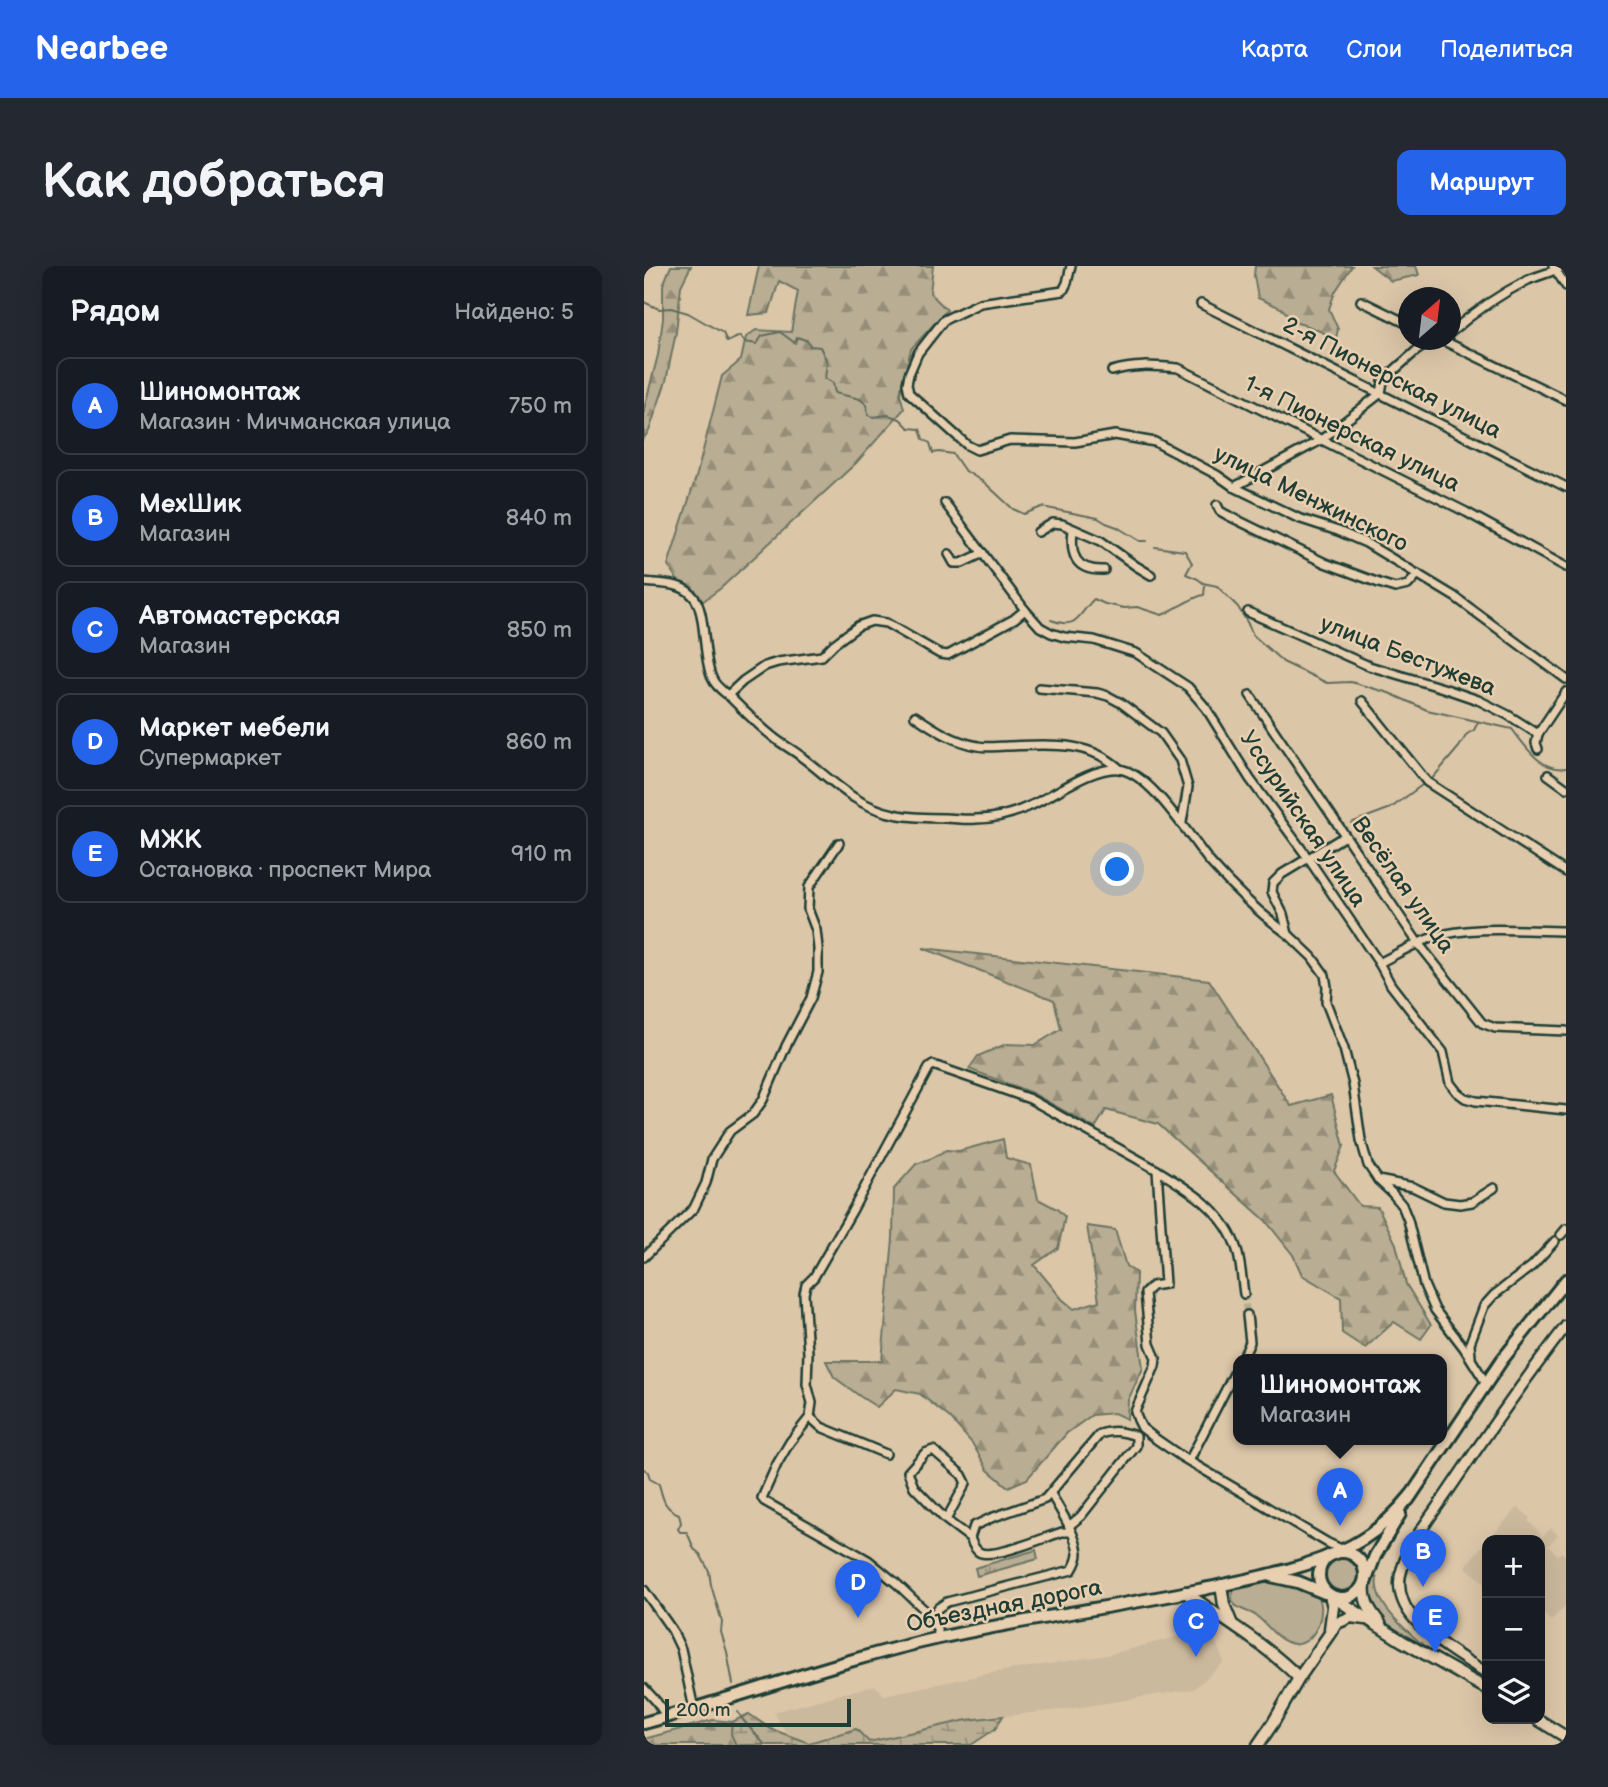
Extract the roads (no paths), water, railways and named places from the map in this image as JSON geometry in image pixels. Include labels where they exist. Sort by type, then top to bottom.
[{"type":"main road","points":[[1447,1441],[1517,1340],[1566,1280]]},
{"type":"main road","points":[[1254,1578],[1285,1578],[1342,1599],[1352,1597],[1365,1583],[1375,1556],[1444,1445]]},
{"type":"main road","points":[[1411,1495],[1380,1527],[1321,1565],[1319,1574],[1323,1588],[1402,1641],[1482,1686]]},
{"type":"main road","points":[[1254,1578],[1342,1553],[1357,1557],[1366,1571],[1365,1599],[1372,1613],[1402,1641]]},
{"type":"main road","name":"Объездная дорога","points":[[644,1723],[756,1688],[940,1638],[1254,1578]]},
{"type":"main road","points":[[1221,1585],[1224,1605],[1231,1622]]},
{"type":"main road","points":[[1185,1592],[1231,1622],[1300,1678]]},
{"type":"main road","points":[[1329,1633],[1333,1613],[1330,1595]]},
{"type":"main road","points":[[1258,1745],[1337,1623],[1351,1617],[1369,1620]]},
{"type":"main road","points":[[1544,1724],[1566,1737]]},
{"type":"street","name":"улица Менжинского","points":[[1071,266],[1063,291],[980,303],[944,320],[918,353],[909,374],[909,393],[973,449],[983,449],[1010,440],[1075,442],[1115,435],[1147,440],[1298,518],[1366,543],[1455,597],[1566,679]]},
{"type":"street","points":[[1461,324],[1472,314],[1530,279],[1564,266]]},
{"type":"street","points":[[1554,268],[1566,286]]},
{"type":"street","points":[[1361,301],[1398,319]]},
{"type":"street","name":"2-я Пионерская улица","points":[[1201,304],[1566,487]]},
{"type":"street","points":[[1461,349],[1566,400]]},
{"type":"street","points":[[1234,487],[1321,440],[1381,393],[1383,382],[1418,350]]},
{"type":"street","name":"1-я Пионерская улица","points":[[1112,371],[1149,365],[1178,369],[1466,512],[1566,567]]},
{"type":"street","points":[[728,695],[755,671],[778,662],[822,656],[834,643],[858,626],[872,621],[886,623],[948,655],[1014,619],[1025,610],[945,503]]},
{"type":"street","points":[[1217,505],[1220,511],[1227,515],[1314,558],[1395,589],[1408,585],[1418,574]]},
{"type":"street","points":[[1038,532],[1053,523],[1062,524],[1101,541],[1151,575]]},
{"type":"street","points":[[1073,530],[1071,547],[1075,559],[1083,566],[1104,570]]},
{"type":"street","points":[[949,554],[954,563],[962,563],[983,553]]},
{"type":"street","points":[[644,582],[681,586],[696,599],[710,674],[716,685],[752,720],[859,801],[883,812],[919,819],[976,820],[1006,815],[1032,805],[1087,775],[1120,769]]},
{"type":"street","name":"Уссурийская улица","points":[[1025,610],[1040,627],[1051,633],[1064,638],[1094,640],[1136,653],[1188,687],[1206,708],[1250,779],[1308,858],[1391,985],[1443,1052],[1450,1083],[1457,1092],[1476,1101],[1566,1110]]},
{"type":"street","name":"улица Бестужева","points":[[1248,612],[1368,666],[1478,700],[1538,734]]},
{"type":"street","points":[[1039,688],[1097,692],[1108,696],[1161,733],[1180,760],[1188,787],[1182,822]]},
{"type":"street","points":[[1538,749],[1538,734],[1566,692]]},
{"type":"street","name":"Весёлая улица","points":[[1250,695],[1418,943],[1482,1023],[1495,1028],[1566,1031]]},
{"type":"street","points":[[1362,701],[1427,782],[1566,872]]},
{"type":"street","points":[[915,716],[939,733],[965,743],[981,747],[1063,744],[1101,755],[1120,769],[1135,775],[1149,785],[1182,822],[1211,862],[1246,898],[1312,957],[1325,975],[1326,1002],[1344,1049],[1368,1165],[1402,1205],[1424,1285],[1435,1310],[1486,1383]]},
{"type":"street","points":[[1548,775],[1566,788]]},
{"type":"street","points":[[1287,934],[1285,919],[1272,892],[1273,883],[1282,874],[1345,836]]},
{"type":"street","points":[[644,1257],[694,1208],[706,1183],[712,1159],[730,1131],[753,1114],[764,1100],[786,1046],[811,998],[818,972],[816,930],[808,909],[809,887],[839,843]]},
{"type":"street","points":[[1379,963],[1436,937],[1479,931],[1566,931]]},
{"type":"street","points":[[940,1638],[932,1617],[868,1560],[762,1498],[790,1442],[810,1418],[812,1403],[807,1384],[806,1285],[814,1277],[846,1222],[929,1068],[933,1065],[1030,1099],[1189,1189],[1210,1206],[1227,1227],[1238,1252],[1244,1294]]},
{"type":"street","points":[[1157,1170],[1165,1284],[1152,1286],[1145,1293],[1150,1344],[1156,1358],[1135,1412],[1138,1420],[1156,1439],[1189,1461],[1342,1553]]},
{"type":"street","points":[[1378,1180],[1406,1185],[1444,1202],[1460,1204],[1472,1202],[1494,1188]]},
{"type":"street","points":[[1471,1360],[1470,1343],[1484,1306],[1532,1266],[1561,1235]]},
{"type":"street","points":[[1245,1354],[1250,1342],[1247,1315]]},
{"type":"street","points":[[1482,1670],[1449,1649],[1420,1625],[1404,1603],[1400,1574],[1420,1532],[1507,1405],[1566,1326]]},
{"type":"street","points":[[1189,1461],[1233,1376]]},
{"type":"street","points":[[810,1418],[821,1427],[886,1454]]},
{"type":"street","points":[[946,1520],[966,1483],[962,1475],[933,1450],[925,1453],[908,1472],[914,1487],[946,1520],[970,1538],[976,1551],[994,1554],[1070,1529],[1136,1446],[1136,1436],[1109,1430],[1100,1434],[1045,1499],[974,1526],[970,1538]]},
{"type":"street","points":[[932,1617],[938,1608],[947,1602],[1070,1572],[1074,1568],[1078,1553],[1070,1529],[1051,1494]]},
{"type":"street","points":[[644,1590],[681,1649],[694,1709]]},
{"type":"street","points":[[644,1688],[667,1717]]},
{"type":"waterway","points":[[644,302],[659,309],[671,308],[688,313],[723,333],[727,342],[740,336],[745,342],[757,344],[762,336],[780,332],[795,343],[797,337],[808,341],[810,346],[820,347],[827,362],[825,378],[833,383],[835,393],[860,399],[867,405],[868,415],[888,415],[900,419],[909,428],[920,429],[923,439],[930,443],[933,453],[953,454],[964,470],[985,483],[1013,509],[1024,514],[1042,507],[1098,518],[1140,541],[1147,541]]},
{"type":"waterway","points":[[1155,547],[1185,551],[1192,563],[1186,574],[1203,583],[1217,586],[1238,607],[1253,635],[1283,662],[1327,683],[1351,682],[1389,693],[1427,710],[1512,729],[1535,757],[1549,766],[1566,768]]},
{"type":"waterway","points":[[1051,620],[1060,623],[1072,622],[1094,599],[1105,604],[1124,608],[1137,607],[1162,615],[1204,595],[1205,586]]},
{"type":"waterway","points":[[1431,780],[1478,722]]},
{"type":"waterway","points":[[1351,823],[1391,808],[1422,785]]},
{"type":"waterway","points":[[644,1469],[650,1479],[659,1484],[667,1506],[679,1514],[681,1523],[678,1529],[680,1532],[687,1532],[694,1549],[700,1554],[709,1571],[722,1622],[721,1632],[733,1684]]},
{"type":"waterway","points":[[738,1712],[765,1745]]},
{"type":"tunnel","points":[[1244,1294],[1247,1315]]},
{"type":"place","name":"Шиномонтаж","points":[[1340,1526]]},
{"type":"place","name":"МехШик","points":[[1423,1587]]},
{"type":"place","name":"Маркет мебели","points":[[858,1618]]},
{"type":"place","name":"МЖК","points":[[1435,1653]]},
{"type":"place","name":"Автомастерская","points":[[1196,1657]]}]
